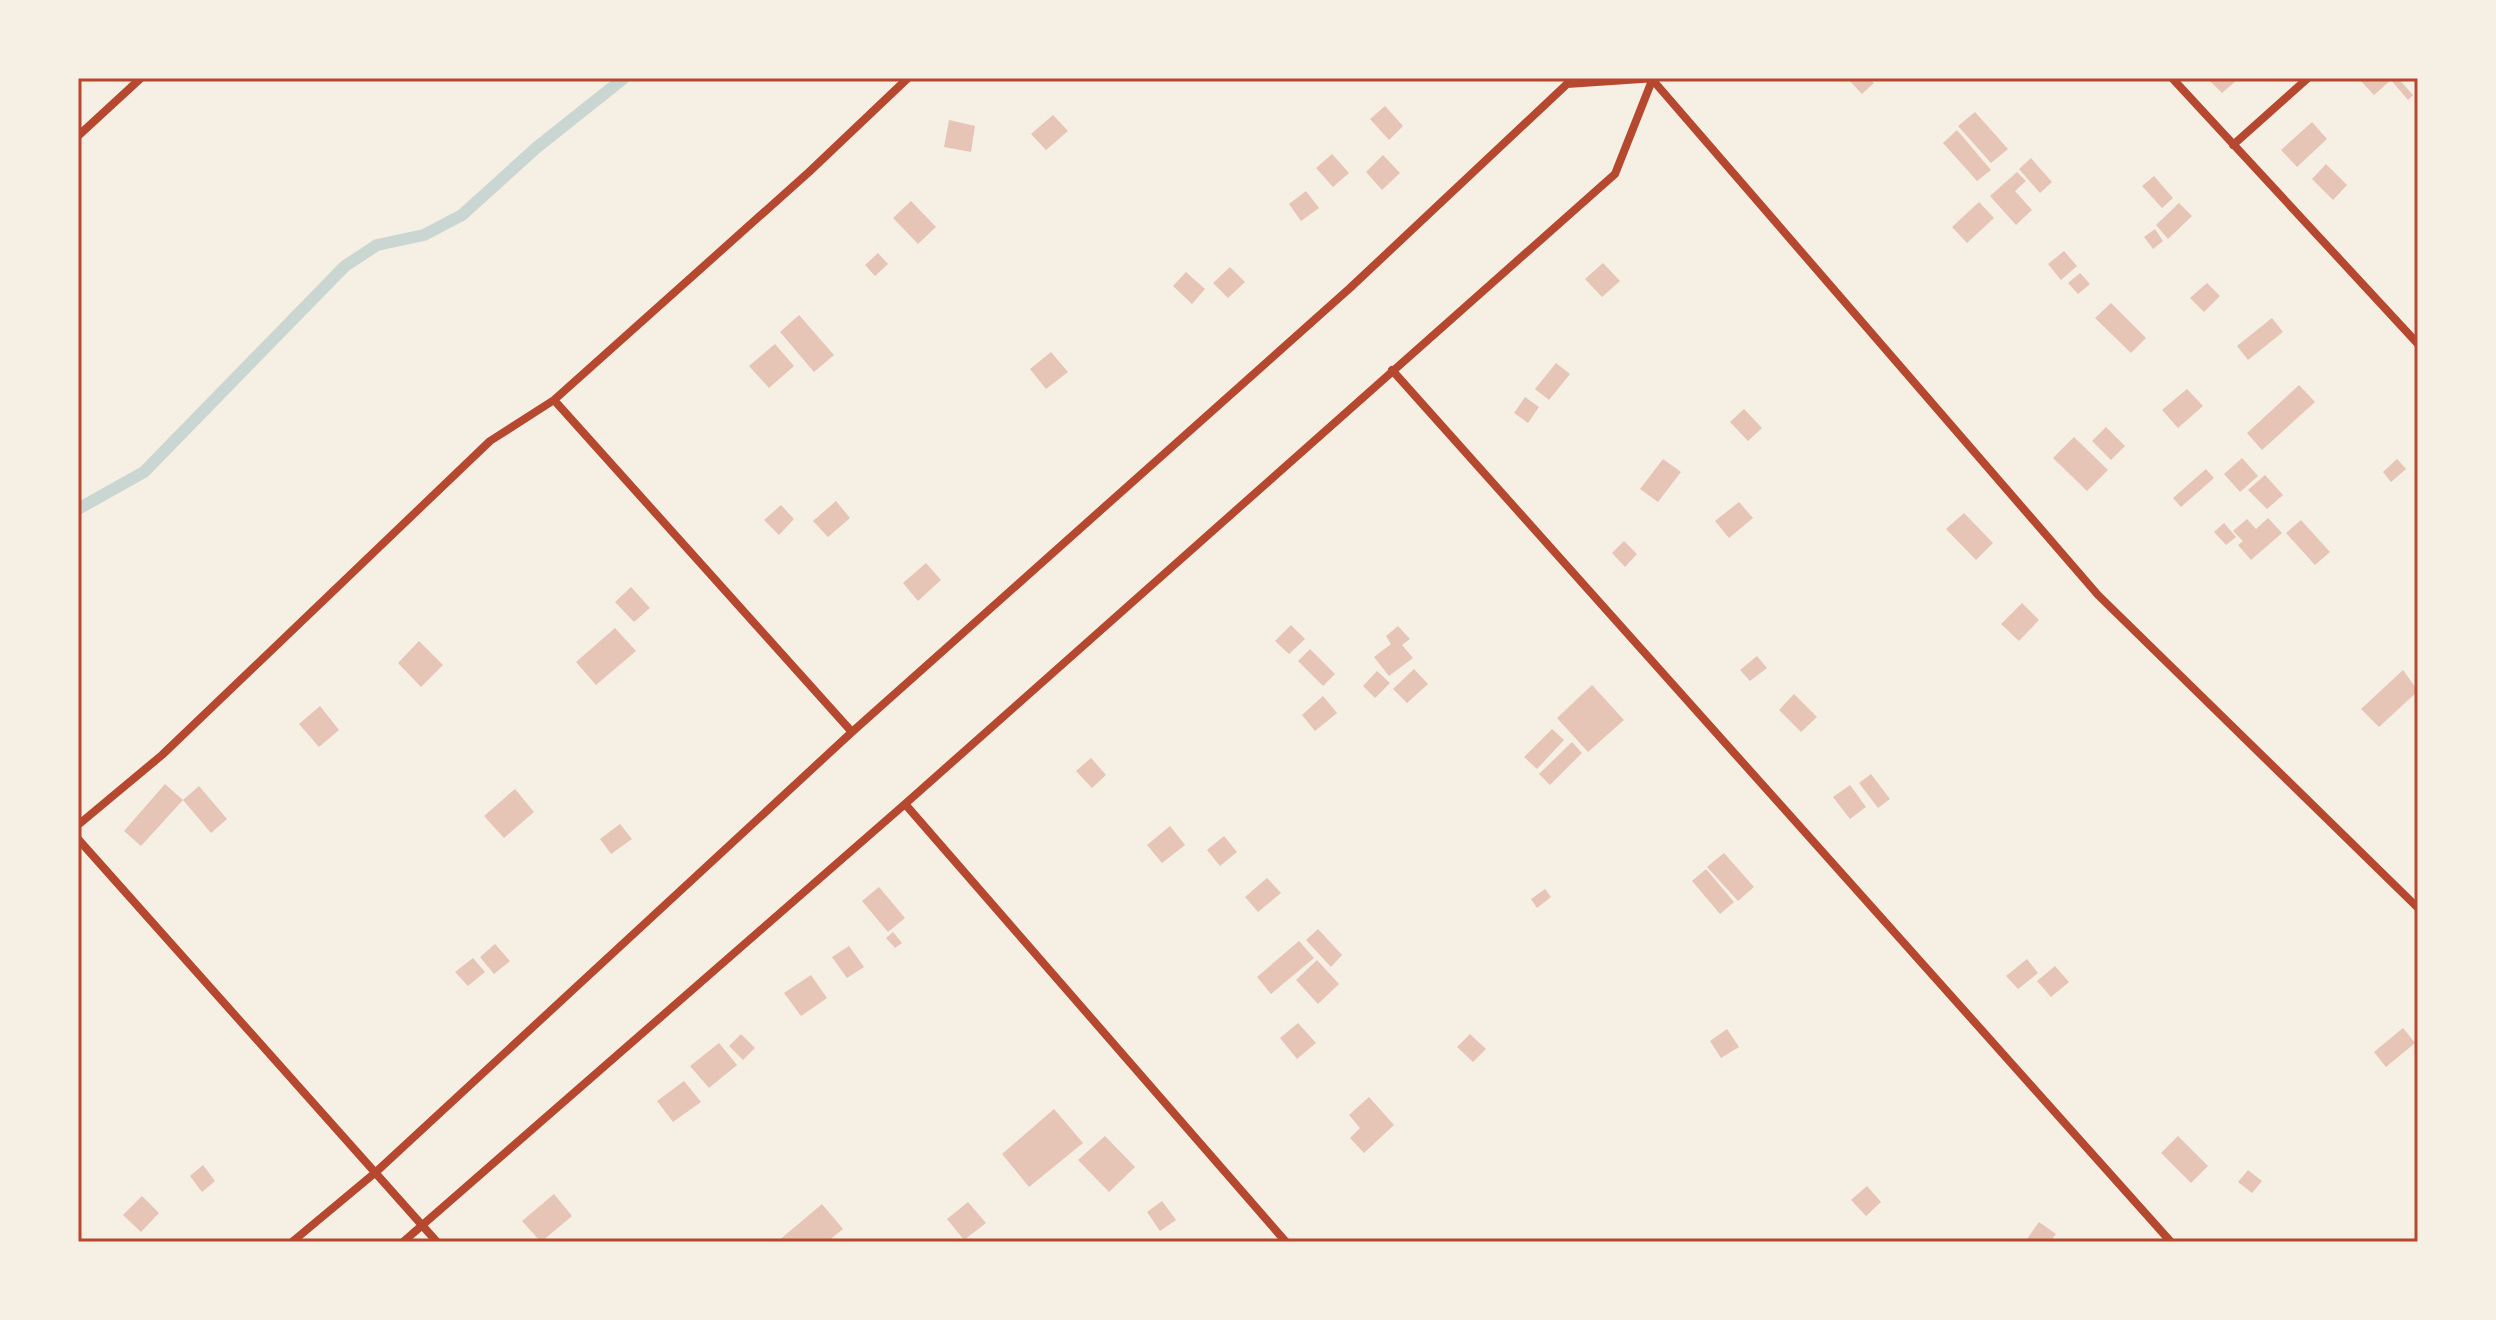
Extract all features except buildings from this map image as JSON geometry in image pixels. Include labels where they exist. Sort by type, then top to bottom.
[{"type":"street","points":[[78,136],[141,78]]},
{"type":"street","points":[[78,825],[162,755],[490,441],[554,400],[809,172],[908,78]]},
{"type":"street","points":[[403,1242],[905,804],[1615,174],[1653,78]]},
{"type":"street","points":[[292,1242],[376,1172],[852,732],[1350,288],[1567,84],[1653,78]]},
{"type":"street","points":[[1653,78],[2098,595],[2418,908]]},
{"type":"street","points":[[2172,78],[2418,344]]},
{"type":"street","points":[[2233,145],[2308,78]]},
{"type":"street","points":[[1392,370],[2171,1242]]},
{"type":"street","points":[[554,400],[852,732]]},
{"type":"street","points":[[905,804],[1286,1242]]},
{"type":"street","points":[[78,839],[437,1242]]},
{"type":"waterway","points":[[78,509],[144,472],[345,266],[377,245],[424,235],[462,215],[536,148],[624,78]]}]
